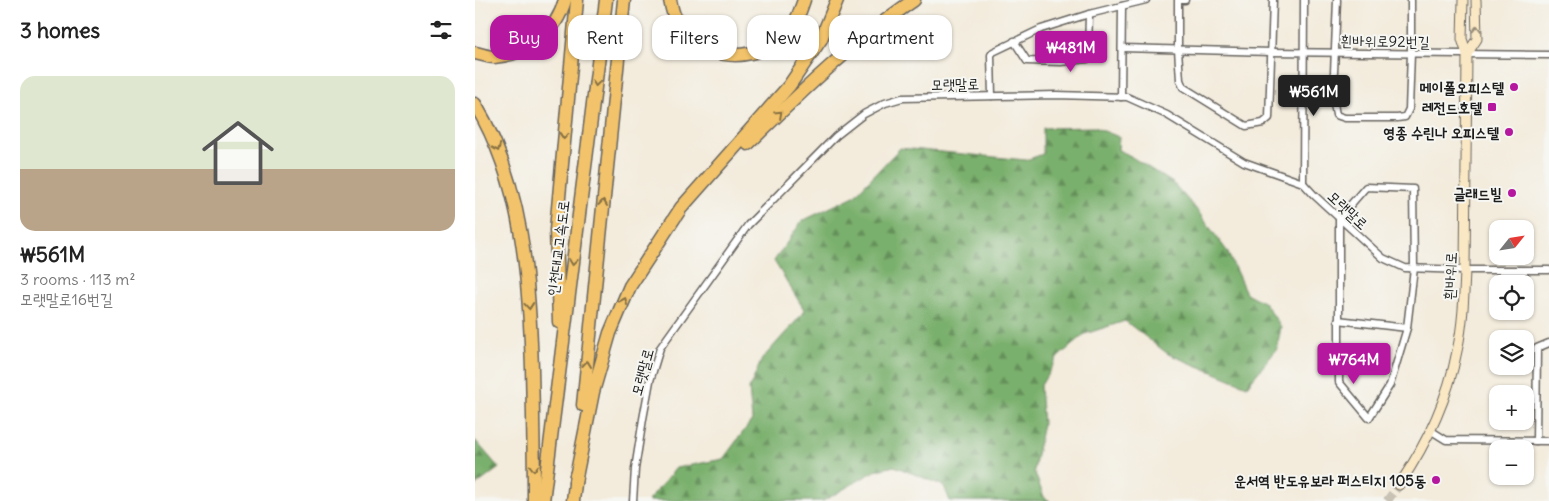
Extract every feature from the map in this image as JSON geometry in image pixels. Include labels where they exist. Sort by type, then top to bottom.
[{"type":"highway","points":[[475,53],[492,57],[514,53],[535,44],[551,28],[563,8],[565,0]]},
{"type":"highway","points":[[560,359],[556,230],[577,0]]},
{"type":"highway","name":"인천대교고속도로","points":[[543,501],[606,0]]},
{"type":"highway","points":[[573,501],[624,0]]},
{"type":"highway","points":[[669,0],[674,15],[688,35],[703,48],[726,55],[749,55],[771,46],[787,35],[796,20],[804,0]]},
{"type":"highway","points":[[575,482],[593,392],[610,333],[630,286],[681,208],[789,86],[821,39],[837,0]]},
{"type":"highway","points":[[651,253],[709,185],[750,142],[851,49],[891,16],[915,0]]},
{"type":"highway","points":[[475,104],[487,125],[504,165],[516,212],[526,264],[531,323],[534,501]]},
{"type":"street","points":[[992,96],[991,55],[993,52],[1041,29],[1089,14],[1146,0]]},
{"type":"street","points":[[1185,0],[1179,0],[1178,49],[1180,80],[1183,87],[1247,126],[1263,123],[1269,118],[1273,0]]},
{"type":"street","points":[[1303,183],[1304,0]]},
{"type":"street","points":[[1337,0],[1333,97],[1336,115],[1345,118],[1405,117],[1409,109],[1411,0]]},
{"type":"street","name":"흰바위로","points":[[1399,485],[1412,466],[1444,400],[1457,351],[1464,296],[1465,270],[1467,54],[1462,39],[1463,0]]},
{"type":"street","name":"흰바위로","points":[[1467,54],[1477,39],[1476,0]]},
{"type":"street","points":[[1121,97],[1122,6]]},
{"type":"street","points":[[1014,41],[1027,61],[1061,62],[1087,59],[1089,14]]},
{"type":"street","name":"흰바위로92번길","points":[[1123,48],[1271,52],[1549,55]]},
{"type":"street","name":"모랫말로","points":[[633,501],[635,469],[643,419],[650,381],[659,348],[748,225],[837,136],[864,114],[885,103],[902,98],[1056,95],[1127,97],[1167,115],[1245,162],[1303,183],[1383,258],[1405,268],[1549,270]]},
{"type":"street","points":[[1366,187],[1413,189],[1414,268],[1407,328],[1390,385],[1369,418],[1339,382],[1339,218],[1366,187]]},
{"type":"street","points":[[1338,320],[1407,328]]},
{"type":"street","points":[[1537,441],[1537,348],[1549,343]]},
{"type":"street","points":[[1430,430],[1446,440],[1549,441]]},
{"type":"green space","points":[[1094,127],[1119,137],[1118,150],[1173,183],[1197,210],[1227,251],[1246,293],[1265,303],[1281,327],[1277,349],[1247,386],[1168,354],[1125,321],[1085,334],[1058,357],[1040,387],[1043,423],[1034,471],[1044,497],[1050,501],[950,501],[944,486],[894,466],[875,471],[823,501],[648,501],[676,468],[723,459],[752,420],[749,389],[762,359],[805,311],[774,261],[802,221],[854,196],[900,148],[1026,160],[1043,154],[1043,128]]},
{"type":"green space","points":[[475,440],[499,468],[475,486]]},
{"type":"tunnel","points":[[1387,501],[1399,485]]},
{"type":"place","name":"메이폴오피스텔","points":[[1514,87]]},
{"type":"place","name":"레전드호텔","points":[[1492,107]]},
{"type":"place","name":"영종 수린나 오피스텔","points":[[1509,132]]},
{"type":"place","name":"글래드빌","points":[[1512,193]]},
{"type":"place","name":"운서역 반도유보라 퍼스티지 105동","points":[[1436,480]]}]
